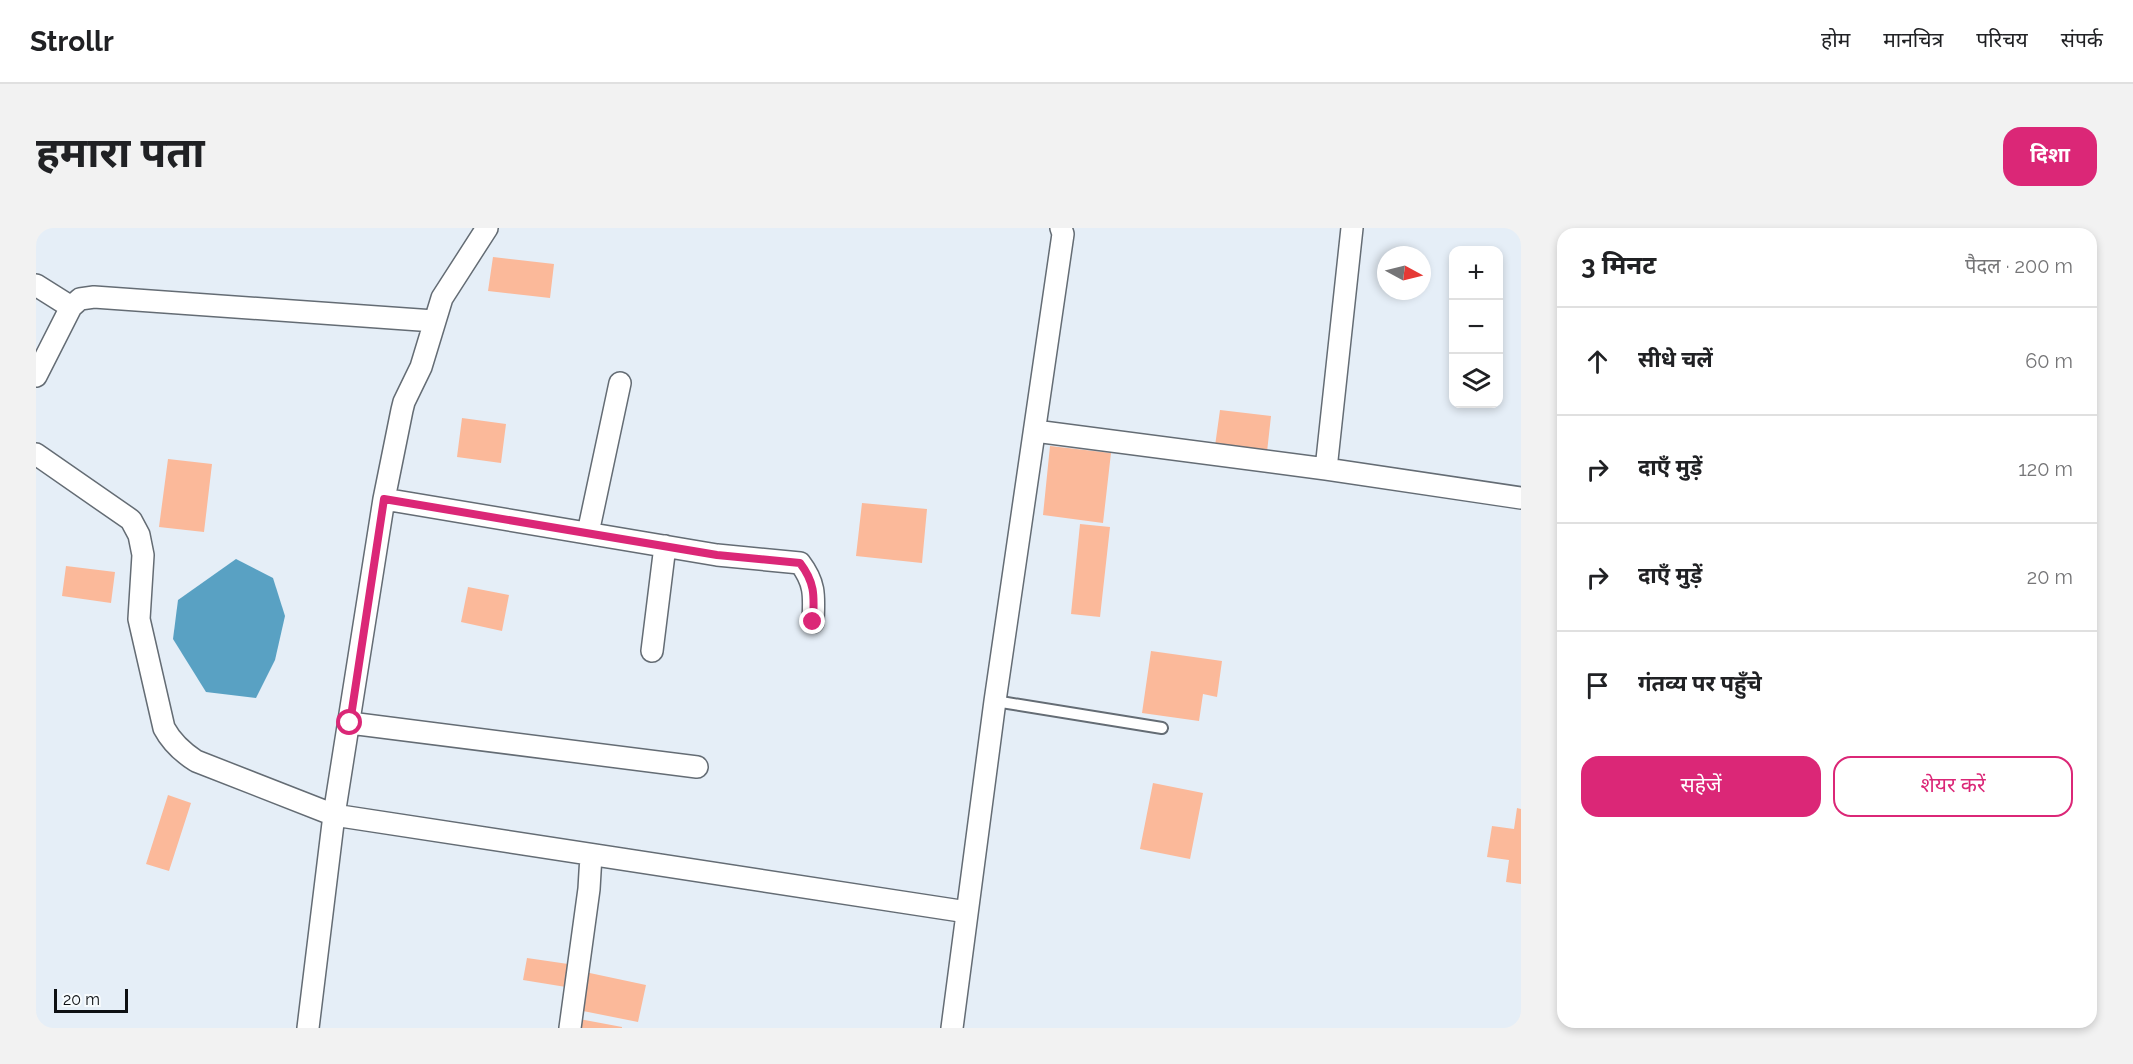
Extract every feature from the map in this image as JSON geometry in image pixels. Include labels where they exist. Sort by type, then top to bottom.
[{"type":"street","points":[[308,1028],[334,815],[384,499],[404,402],[421,367],[442,298],[487,228]]},
{"type":"street","points":[[952,1028],[995,701],[1063,234],[1061,228]]},
{"type":"street","points":[[1326,469],[1352,228]]},
{"type":"street","points":[[36,285],[71,307]]},
{"type":"street","points":[[36,376],[71,307],[80,299],[94,297],[434,321]]},
{"type":"street","points":[[588,533],[620,382]]},
{"type":"street","points":[[1035,431],[1326,469],[1521,498]]},
{"type":"street","points":[[36,454],[131,520],[139,535],[143,555],[139,619],[164,728],[171,741],[183,753],[196,761],[334,815],[967,912]]},
{"type":"street","points":[[384,499],[717,555],[800,563],[810,576],[814,599],[813,622]]},
{"type":"street","points":[[652,651],[665,546]]},
{"type":"street","points":[[350,723],[697,767]]},
{"type":"street","points":[[570,1028],[589,889],[591,855]]},
{"type":"lane","points":[[995,701],[1162,728]]},
{"type":"water","points":[[236,559],[273,578],[285,616],[275,660],[256,698],[206,692],[173,639],[178,600]]},
{"type":"building","points":[[493,257],[554,264],[550,298],[488,291]]},
{"type":"building","points":[[1220,410],[1271,416],[1267,452],[1215,446]]},
{"type":"building","points":[[462,418],[506,424],[501,463],[457,457]]},
{"type":"building","points":[[1050,446],[1111,453],[1103,523],[1043,515]]},
{"type":"building","points":[[168,459],[212,464],[204,532],[159,527]]},
{"type":"building","points":[[862,503],[927,509],[922,563],[856,556]]},
{"type":"building","points":[[1080,524],[1110,527],[1100,617],[1071,614]]},
{"type":"building","points":[[66,566],[115,572],[111,603],[62,596]]},
{"type":"building","points":[[468,587],[509,595],[502,631],[461,622]]},
{"type":"building","points":[[1151,651],[1222,661],[1217,697],[1203,694],[1199,721],[1142,713]]},
{"type":"building","points":[[1153,783],[1203,793],[1190,859],[1140,849]]},
{"type":"building","points":[[168,795],[191,803],[169,871],[146,864]]},
{"type":"building","points":[[1517,808],[1521,809],[1521,884],[1506,882],[1509,860],[1487,857],[1492,826],[1514,829]]},
{"type":"building","points":[[527,958],[575,965],[572,988],[523,980]]},
{"type":"building","points":[[585,972],[646,985],[638,1022],[578,1010]]},
{"type":"building","points":[[574,1018],[622,1027],[622,1028],[572,1028]]},
{"type":"route","points":[[350,723],[384,499],[717,555],[800,563],[810,576],[814,599],[813,622]]}]
